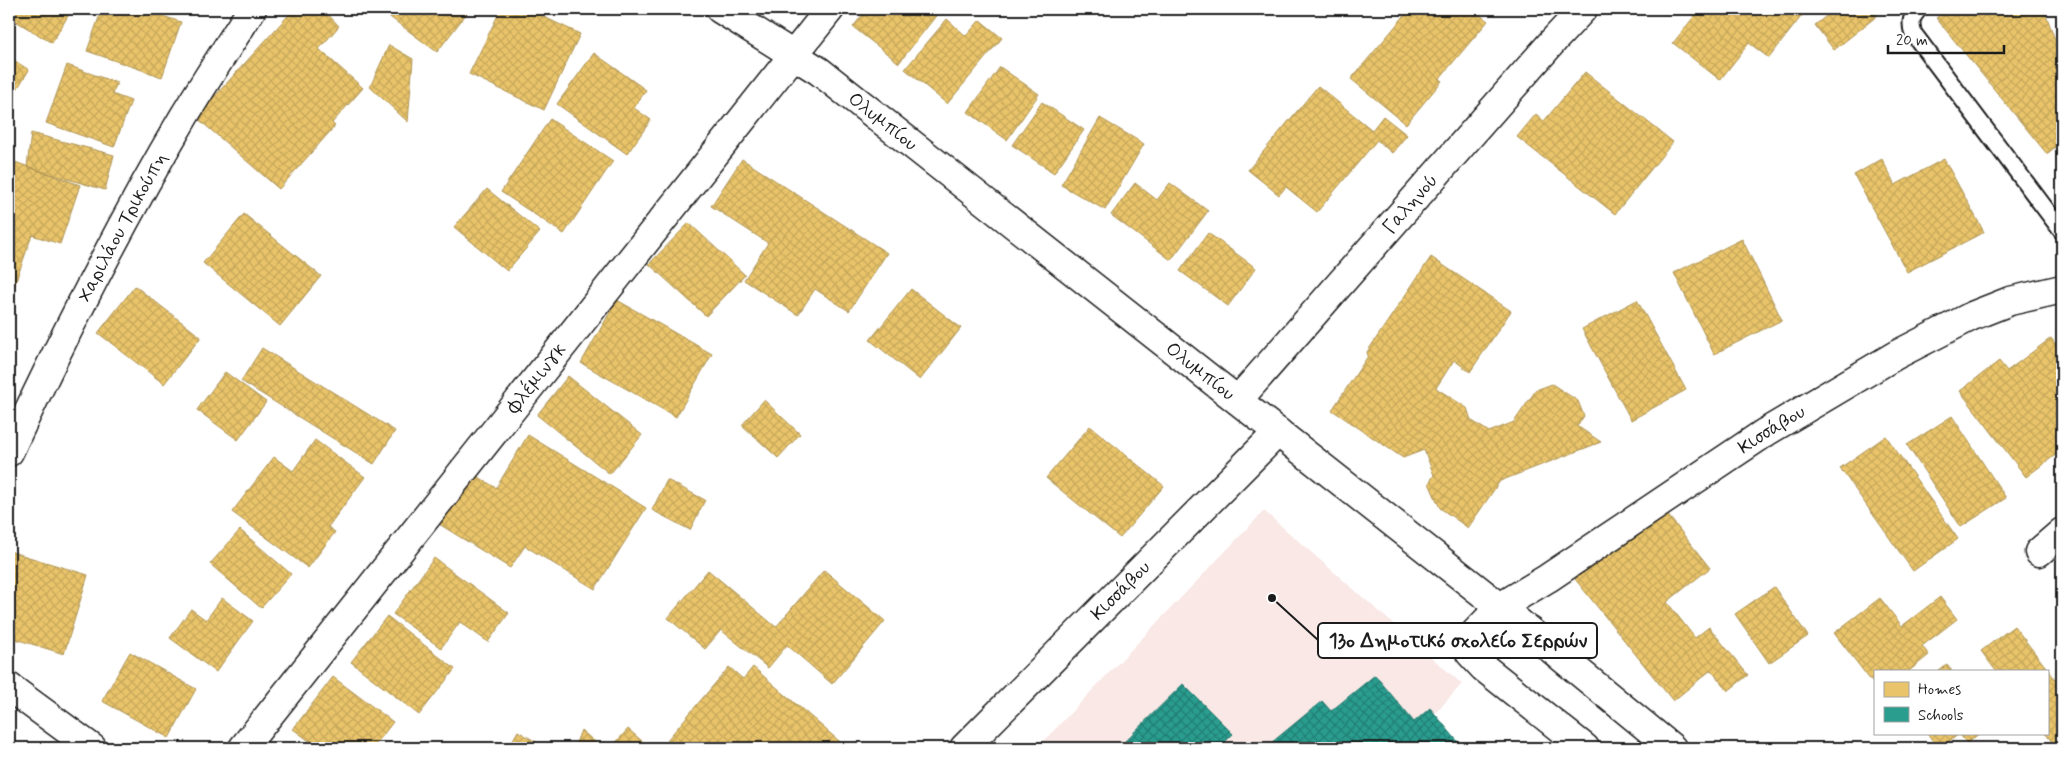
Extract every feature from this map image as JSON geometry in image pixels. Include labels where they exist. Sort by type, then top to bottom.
[{"type":"street","name":"Χαριλάου Τρικούπη","points":[[9,452],[37,392],[133,206],[183,118],[252,9]]},
{"type":"street","name":"Ολυμπίου","points":[[720,9],[819,71],[1500,607],[1672,748]]},
{"type":"street","name":"Φλέμινγκ","points":[[243,748],[830,9]]},
{"type":"street","name":"Γαληνού","points":[[1238,400],[1583,9]]},
{"type":"street","name":"Κισσάβου","points":[[1586,748],[1483,666],[1470,653],[1473,635],[1500,607],[1548,578],[1766,432],[1896,355],[1939,332],[1987,310],[2010,301],[2062,289]]},
{"type":"street","name":"Κισσάβου","points":[[964,748],[1278,432]]},
{"type":"street","points":[[2038,552],[2062,532]]},
{"type":"street","points":[[9,688],[92,748]]},
{"type":"lane","points":[[1918,9],[1912,16],[1910,24],[1913,33],[2062,231]]},
{"type":"shaded area","points":[[1264,511],[1462,684],[1403,748],[1037,748]]},
{"type":"building: Homes","points":[[9,9],[72,9],[52,43],[9,17]]},
{"type":"building: Homes","points":[[102,9],[141,9],[181,22],[162,77],[87,51]]},
{"type":"building: Homes","points":[[294,9],[323,9],[339,26],[319,49],[363,88],[332,123],[335,126],[279,189],[196,117]]},
{"type":"building: Homes","points":[[379,9],[470,9],[437,52]]},
{"type":"building: Homes","points":[[501,9],[527,9],[580,34],[544,110],[469,74]]},
{"type":"building: Homes","points":[[867,9],[935,9],[939,12],[899,63],[853,27]]},
{"type":"building: Homes","points":[[1410,9],[1472,9],[1488,21],[1439,79],[1442,81],[1406,124],[1351,79]]},
{"type":"building: Homes","points":[[1700,9],[1807,9],[1769,58],[1749,43],[1720,80],[1673,43]]},
{"type":"building: Homes","points":[[1835,9],[1871,9],[1877,16],[1834,50],[1815,25]]},
{"type":"building: Homes","points":[[1948,9],[2044,9],[2062,59],[2062,141],[2047,154],[1936,18]]},
{"type":"building: Homes","points":[[947,19],[966,36],[980,20],[1002,38],[947,104],[905,69]]},
{"type":"building: Homes","points":[[389,45],[413,59],[408,122],[370,87]]},
{"type":"building: Homes","points":[[594,53],[646,90],[634,108],[651,120],[627,154],[557,104]]},
{"type":"building: Homes","points":[[9,57],[29,70],[9,102]]},
{"type":"building: Homes","points":[[67,65],[117,83],[112,94],[131,101],[114,147],[46,123]]},
{"type":"building: Homes","points":[[1000,67],[1039,94],[1007,140],[968,112]]},
{"type":"building: Homes","points":[[1585,72],[1673,142],[1615,214],[1517,137],[1536,114],[1544,121]]},
{"type":"building: Homes","points":[[1318,86],[1372,130],[1383,116],[1407,135],[1392,153],[1377,140],[1317,212],[1286,187],[1279,195],[1248,170]]},
{"type":"building: Homes","points":[[1042,102],[1084,130],[1054,173],[1012,145]]},
{"type":"building: Homes","points":[[1100,118],[1144,144],[1105,210],[1061,185]]},
{"type":"building: Homes","points":[[550,119],[613,161],[564,234],[501,192]]},
{"type":"building: Homes","points":[[31,133],[114,155],[105,190],[27,167]]},
{"type":"building: Homes","points":[[742,159],[887,253],[849,311],[815,289],[798,315],[744,280],[768,243],[711,206]]},
{"type":"building: Homes","points":[[1882,159],[1895,185],[1944,159],[1984,232],[1907,272],[1854,175]]},
{"type":"building: Homes","points":[[12,161],[80,185],[60,244],[32,235],[9,301],[9,169]]},
{"type":"building: Homes","points":[[1135,183],[1157,200],[1170,183],[1208,211],[1171,260],[1111,215]]},
{"type":"building: Homes","points":[[487,189],[540,232],[507,271],[454,227]]},
{"type":"building: Homes","points":[[244,214],[321,276],[280,326],[203,263]]},
{"type":"building: Homes","points":[[689,223],[745,275],[706,316],[649,264]]},
{"type":"building: Homes","points":[[1208,233],[1256,268],[1228,306],[1180,271]]},
{"type":"building: Homes","points":[[1742,239],[1782,320],[1714,354],[1674,273]]},
{"type":"building: Homes","points":[[1431,257],[1511,311],[1470,372],[1454,360],[1436,388],[1467,408],[1471,420],[1489,432],[1514,422],[1536,390],[1552,384],[1578,401],[1584,416],[1577,426],[1601,442],[1500,481],[1468,528],[1440,508],[1429,483],[1434,475],[1424,450],[1403,458],[1332,410],[1368,356],[1367,352]]},
{"type":"building: Homes","points":[[135,286],[201,337],[164,384],[98,333]]},
{"type":"building: Homes","points":[[911,289],[961,328],[920,380],[870,340]]},
{"type":"building: Homes","points":[[617,300],[712,354],[676,417],[581,363]]},
{"type":"building: Homes","points":[[1637,300],[1686,390],[1631,420],[1582,329]]},
{"type":"building: Homes","points":[[2051,338],[2062,352],[2062,450],[2026,477],[1960,391],[1999,361],[2007,371]]},
{"type":"building: Homes","points":[[262,348],[395,431],[374,464],[241,381]]},
{"type":"building: Homes","points":[[225,372],[266,402],[238,440],[197,410]]},
{"type":"building: Homes","points":[[568,376],[642,435],[610,474],[537,415]]},
{"type":"building: Homes","points":[[764,400],[800,434],[778,458],[742,425]]},
{"type":"building: Homes","points":[[1952,416],[2006,498],[1961,527],[1907,445]]},
{"type":"building: Homes","points":[[1090,426],[1164,486],[1120,538],[1046,478]]},
{"type":"building: Homes","points":[[528,435],[646,508],[595,589],[525,546],[510,568],[439,524],[471,472],[496,488]]},
{"type":"building: Homes","points":[[1886,436],[1958,539],[1913,571],[1840,468]]},
{"type":"building: Homes","points":[[315,440],[365,477],[328,527],[335,532],[308,568],[232,512],[274,457],[293,471]]},
{"type":"building: Homes","points":[[667,480],[705,500],[690,530],[652,510]]},
{"type":"building: Homes","points":[[1663,509],[1710,568],[1667,602],[1695,638],[1709,627],[1748,675],[1728,691],[1711,670],[1673,701],[1575,579]]},
{"type":"building: Homes","points":[[240,530],[291,574],[261,608],[210,564]]},
{"type":"building: Homes","points":[[9,551],[88,575],[64,654],[9,637]]},
{"type":"building: Homes","points":[[434,558],[509,613],[488,642],[460,622],[441,648],[393,614]]},
{"type":"building: Homes","points":[[708,570],[776,627],[824,570],[885,621],[832,684],[787,645],[768,668],[721,630],[705,649],[668,618]]},
{"type":"building: Homes","points":[[1774,587],[1808,636],[1769,663],[1735,614]]},
{"type":"building: Homes","points":[[1940,597],[1957,619],[1922,646],[1929,655],[1910,670],[1874,670],[1874,685],[1834,633],[1880,598],[1902,626]]},
{"type":"building: Homes","points":[[222,598],[253,621],[216,672],[170,638],[191,609],[206,620]]},
{"type":"building: Homes","points":[[387,616],[455,669],[419,715],[351,662]]},
{"type":"building: Homes","points":[[2014,626],[2062,688],[2062,742],[2056,747],[2046,734],[2048,734],[2048,670],[1995,670],[1981,651]]},
{"type":"building: Homes","points":[[130,652],[196,689],[169,738],[102,701]]},
{"type":"building: Homes","points":[[1947,665],[1951,670],[1940,670]]},
{"type":"building: Homes","points":[[729,667],[743,679],[753,667],[846,747],[676,748],[667,740]]},
{"type":"building: Homes","points":[[333,677],[393,722],[373,748],[319,748],[293,729]]},
{"type":"building: Homes","points":[[628,729],[650,748],[611,748]]},
{"type":"building: Homes","points":[[581,730],[602,748],[574,748]]},
{"type":"building: Homes","points":[[518,731],[546,748],[508,748]]},
{"type":"building: Homes","points":[[1928,734],[1959,734],[1941,748],[1938,748]]},
{"type":"building: Homes","points":[[1959,734],[1979,734],[1967,743]]},
{"type":"building: Schools","points":[[1375,675],[1414,722],[1430,708],[1463,748],[1265,748],[1322,701],[1331,711]]},
{"type":"building: Schools","points":[[1183,684],[1233,734],[1219,748],[1118,748]]},
{"type":"place","name":"13ο Δημοτικό σχολείο Σερρών","points":[[1272,598]]}]
